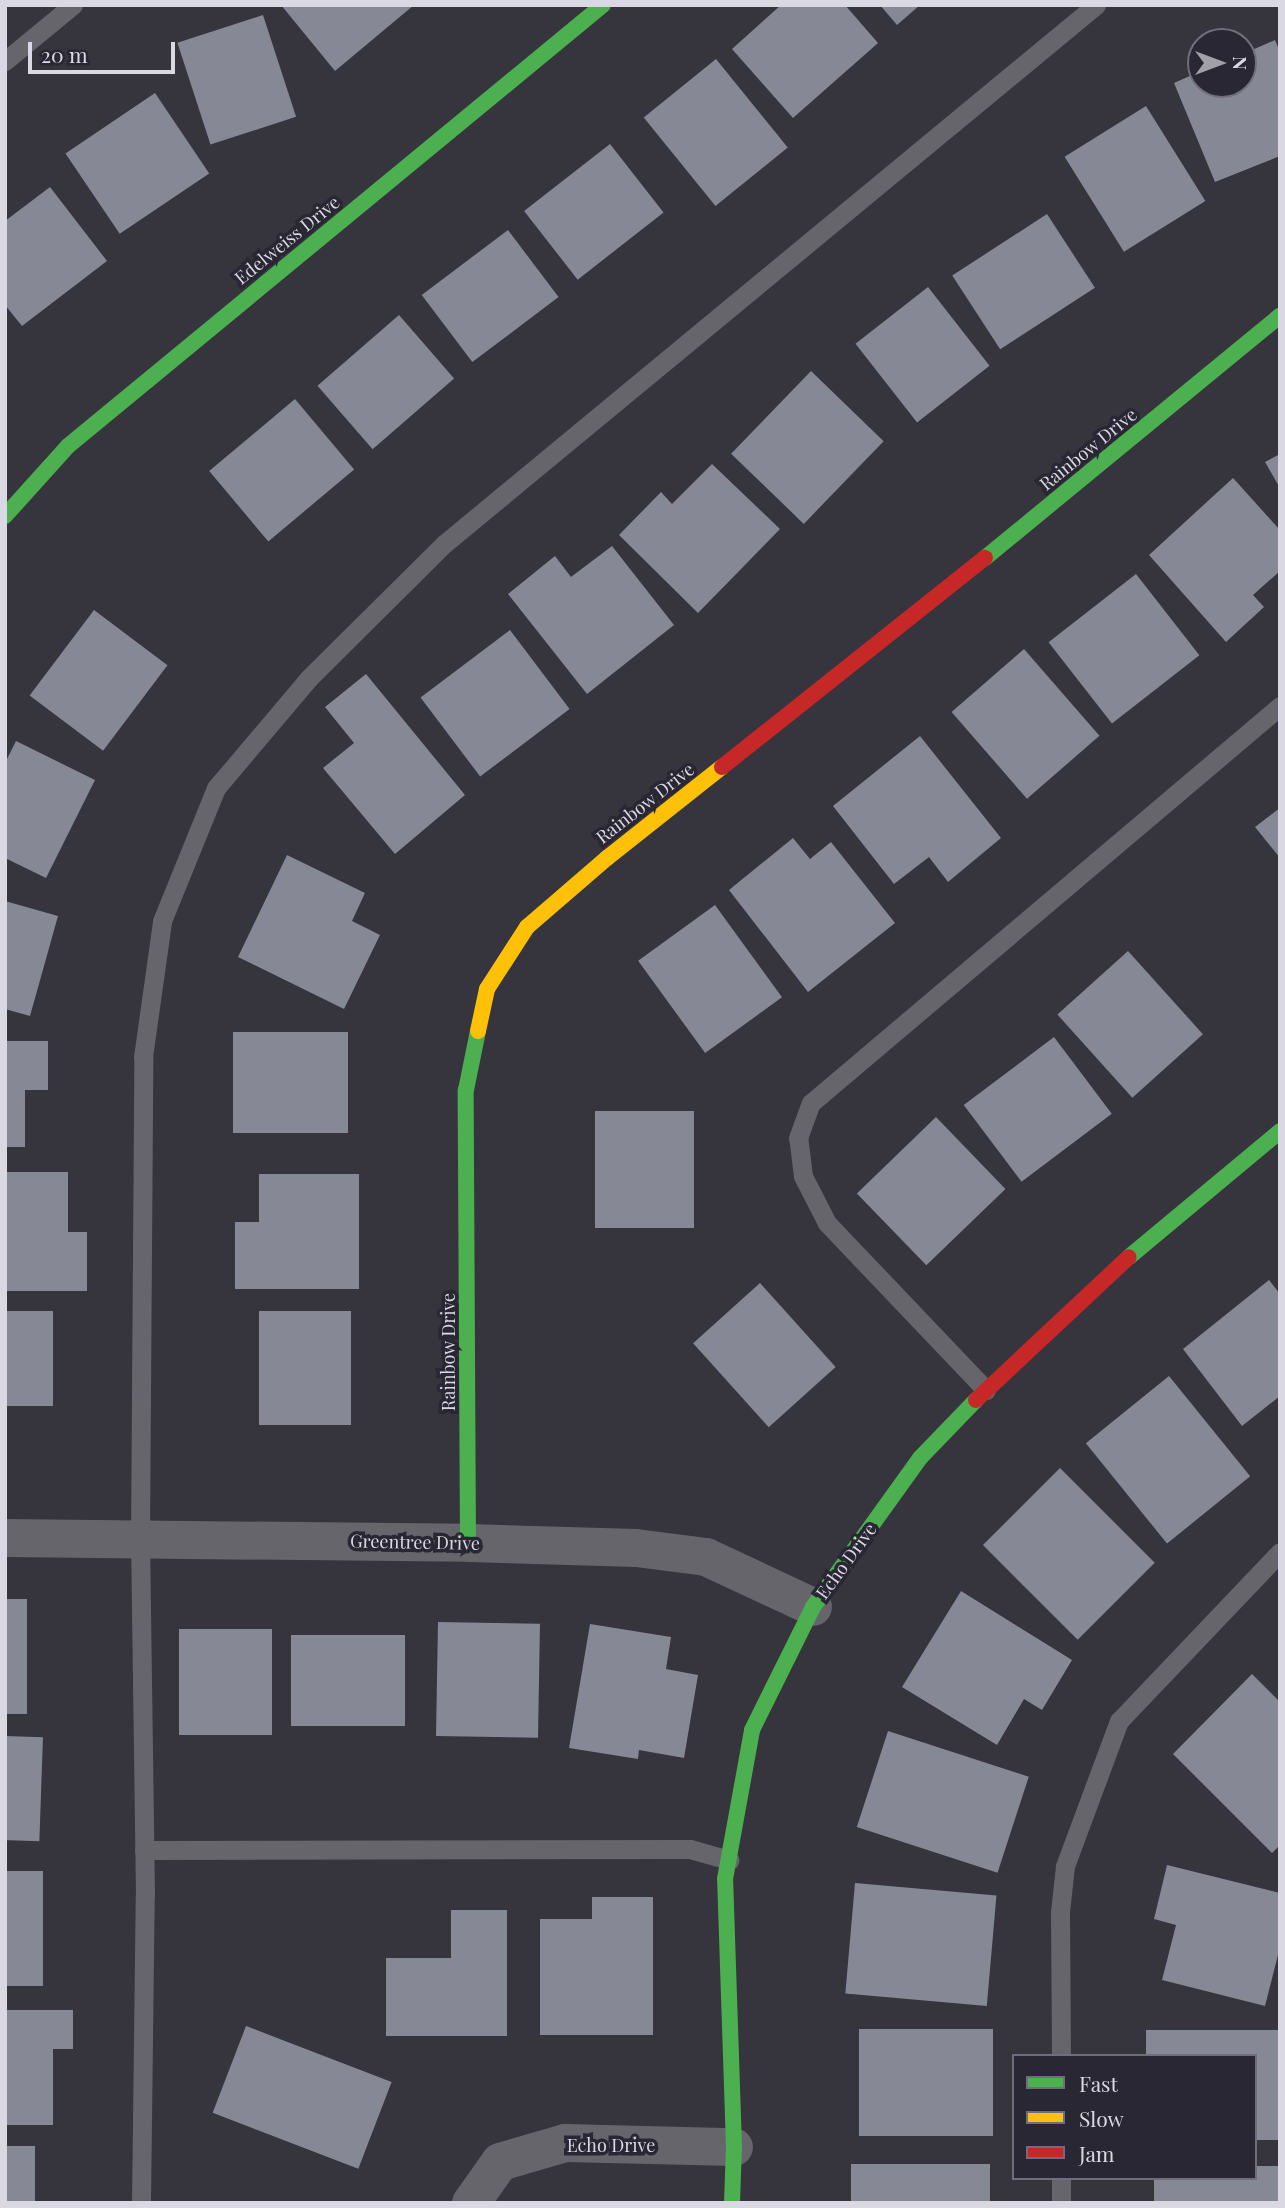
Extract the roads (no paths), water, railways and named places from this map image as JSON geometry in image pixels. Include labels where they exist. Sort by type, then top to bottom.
[{"type":"street","name":"Edelweiss Drive","points":[[5,516],[68,446],[603,5]]},
{"type":"street","name":"Rainbow Drive","points":[[468,1543],[466,1090],[487,989],[527,927],[607,858],[901,626],[1280,316]]},
{"type":"street","name":"Echo Drive","points":[[732,2203],[734,2147],[725,1879],[752,1730],[813,1607],[920,1458],[986,1390],[1156,1233],[1280,1131]]},
{"type":"street","name":"Greentree Drive","points":[[5,1538],[468,1543],[636,1548],[706,1557],[813,1607]]},
{"type":"street","name":"Echo Drive","points":[[471,2203],[500,2162],[565,2143],[734,2147]]},
{"type":"lane","points":[[5,61],[73,5]]},
{"type":"lane","points":[[141,2203],[144,1850],[140,1539],[143,1057],[162,921],[216,788],[309,678],[444,544],[1096,5]]},
{"type":"lane","points":[[986,1390],[827,1223],[803,1176],[798,1138],[811,1103],[1280,706]]},
{"type":"lane","points":[[1061,2054],[1060,1912],[1065,1866],[1119,1721],[1280,1552]]},
{"type":"lane","points":[[144,1850],[690,1850],[729,1860]]},
{"type":"lane","points":[[1061,2180],[1061,2203]]}]
